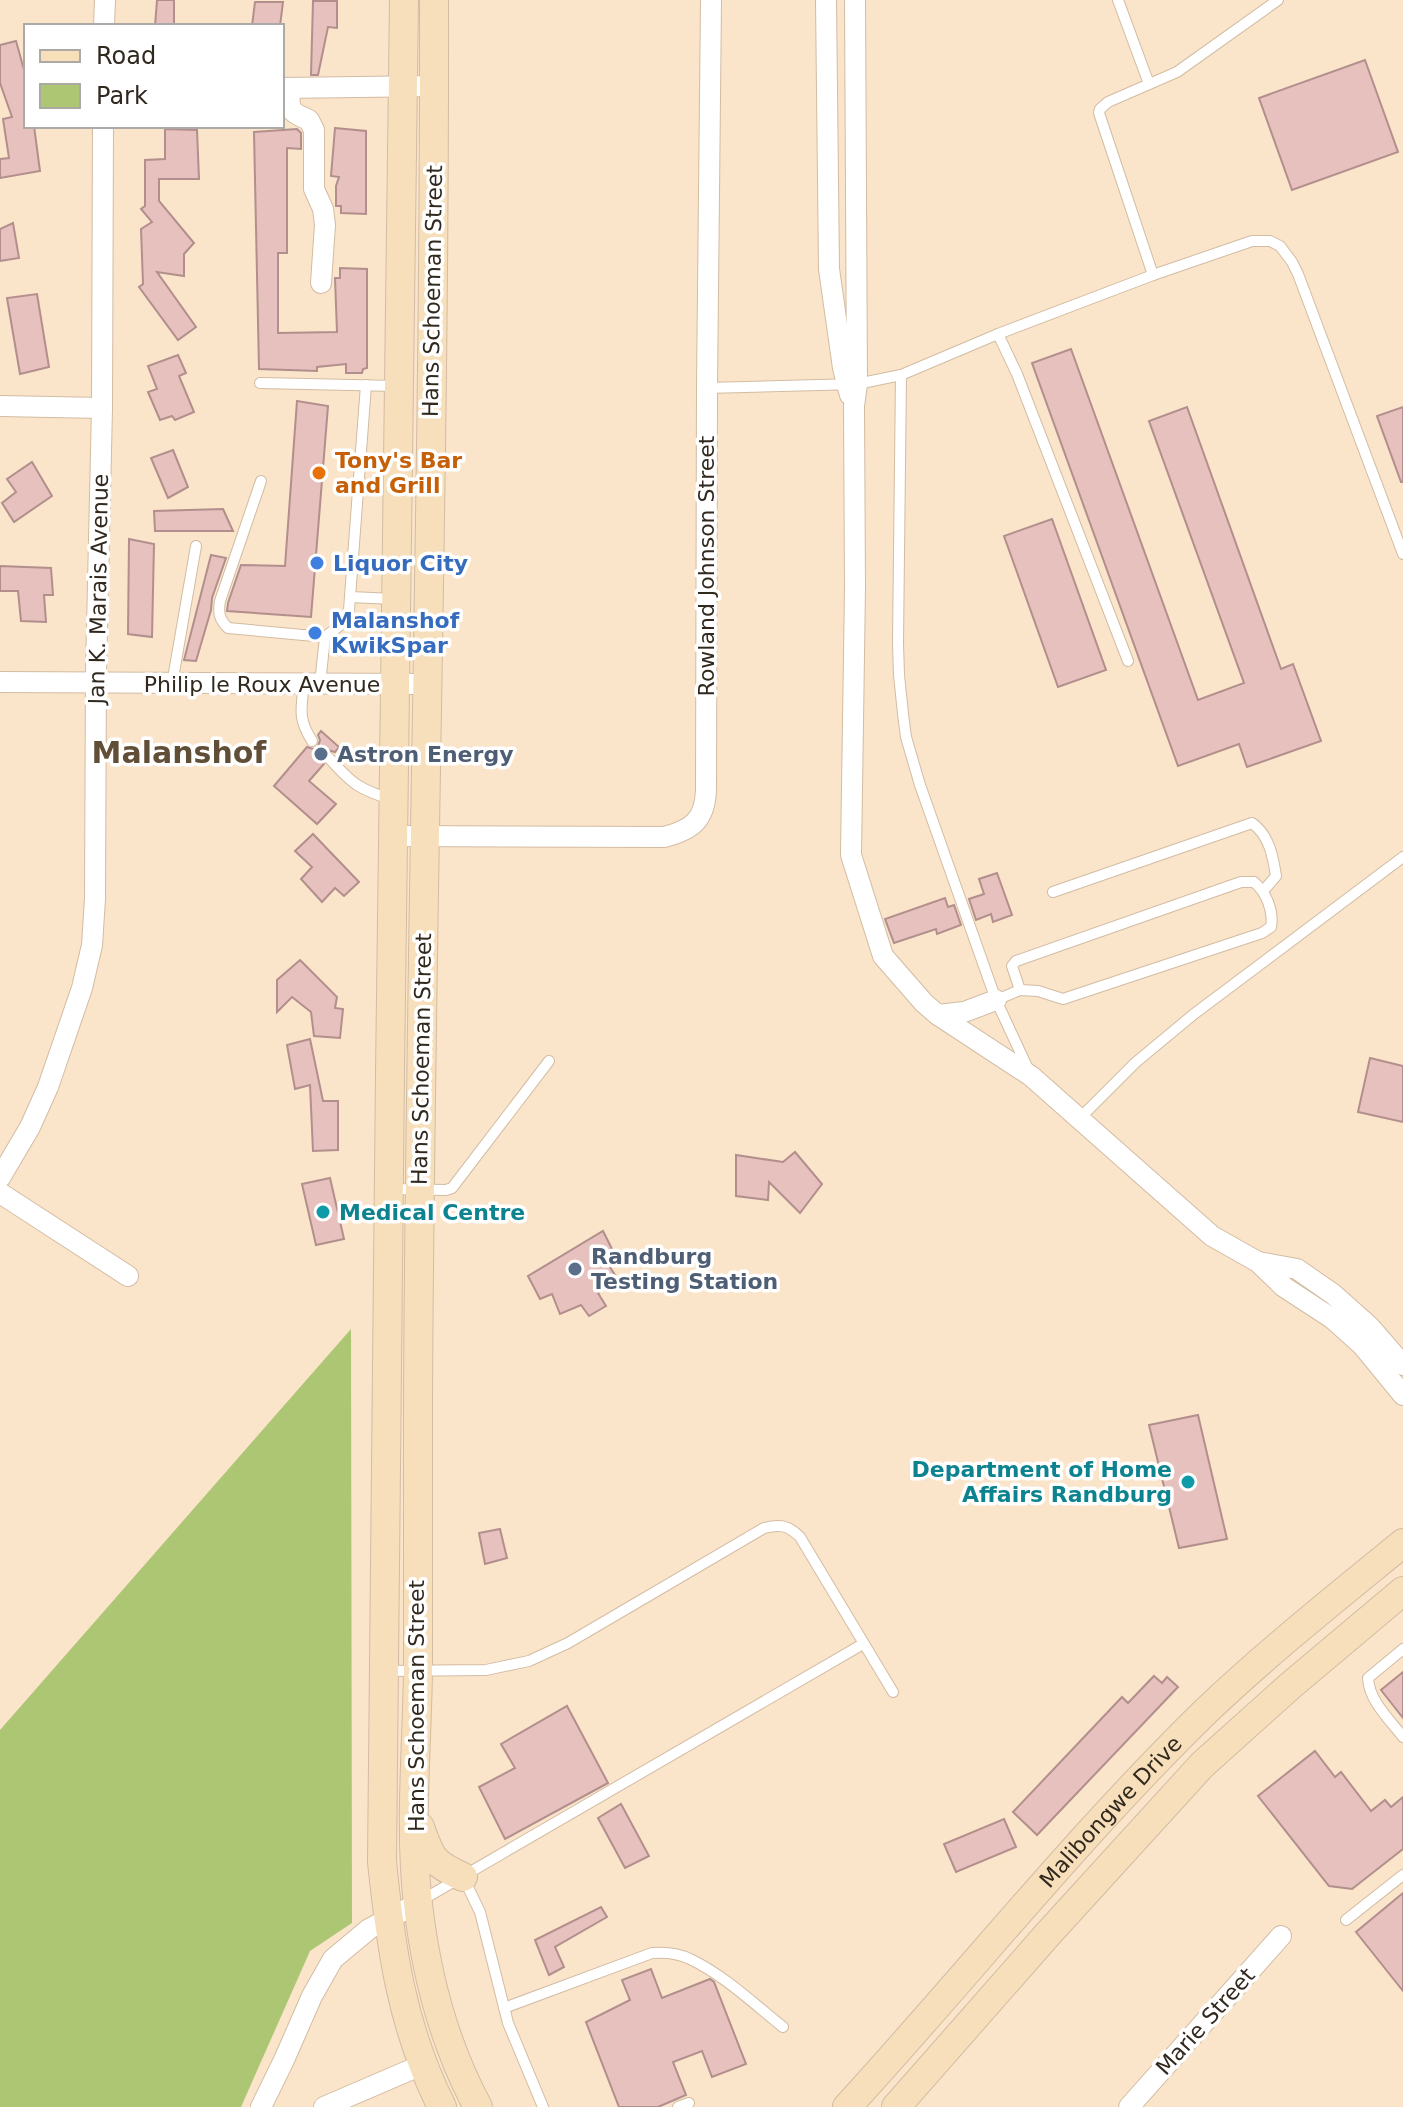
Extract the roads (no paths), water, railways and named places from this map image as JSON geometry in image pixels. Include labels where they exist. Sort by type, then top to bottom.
[{"type":"main road","name":"Hans Schoeman Street","points":[[404,0],[382,1862],[393,1956],[403,2003],[442,2107]]},
{"type":"main road","name":"Hans Schoeman Street","points":[[434,0],[428,684],[419,1190],[418,1671],[414,1811],[418,1903],[431,1980],[447,2040],[478,2107]]},
{"type":"main road","name":"Malibongwe Drive","points":[[847,2107],[1168,1750],[1271,1652],[1403,1543]]},
{"type":"main road","name":"Malibongwe Drive","points":[[896,2107],[1191,1777],[1257,1715],[1403,1591]]},
{"type":"main road","points":[[414,1811],[433,1859],[443,1868],[463,1877]]},
{"type":"street","points":[[104,24],[105,0]]},
{"type":"street","name":"Rowland Johnson Street","points":[[393,836],[664,837],[683,832],[695,823],[706,801],[711,0]]},
{"type":"street","points":[[826,0],[831,285],[854,406],[851,855],[883,956],[938,1015],[1031,1076],[1212,1236],[1258,1262],[1284,1287],[1333,1319],[1362,1345],[1403,1395]]},
{"type":"street","points":[[851,384],[856,235],[855,0]]},
{"type":"street","points":[[321,283],[325,225],[323,209],[314,189],[314,130],[309,120],[289,108],[286,88],[434,86]]},
{"type":"street","points":[[827,121],[855,121]]},
{"type":"street","name":"Jan K. Marais Avenue","points":[[0,1178],[30,1127],[48,1087],[78,1001],[92,945],[102,408],[103,128]]},
{"type":"street","points":[[829,235],[856,235]]},
{"type":"street","points":[[0,406],[102,408]]},
{"type":"street","name":"Philip le Roux Avenue","points":[[0,682],[428,684]]},
{"type":"street","points":[[938,1015],[964,1012],[996,1000]]},
{"type":"street","points":[[0,1193],[128,1276]]},
{"type":"street","points":[[1258,1262],[1297,1269],[1333,1294],[1370,1327],[1403,1365]]},
{"type":"street","points":[[261,2107],[312,1996],[333,1959],[369,1929],[418,1903]]},
{"type":"street","name":"Marie Street","points":[[1129,2107],[1281,1936]]},
{"type":"street","points":[[324,2107],[424,2064]]},
{"type":"lane","points":[[1118,0],[1149,84]]},
{"type":"lane","points":[[1153,275],[1099,113],[1103,105],[1177,72],[1278,0]]},
{"type":"lane","points":[[707,388],[851,384],[901,375],[1153,275],[1252,241],[1270,241],[1280,246],[1298,274],[1403,554]]},
{"type":"lane","points":[[998,334],[1017,374],[1128,661]]},
{"type":"lane","points":[[901,375],[898,643],[906,737],[996,1000],[1031,1076]]},
{"type":"lane","points":[[260,383],[399,386]]},
{"type":"lane","points":[[312,741],[301,720],[300,711],[312,684],[325,637],[344,622],[349,610],[366,385]]},
{"type":"lane","points":[[261,481],[220,601],[218,612],[221,620],[228,628],[325,637]]},
{"type":"lane","points":[[172,684],[196,546]]},
{"type":"lane","points":[[350,597],[396,599]]},
{"type":"lane","points":[[329,758],[355,785],[393,800]]},
{"type":"lane","points":[[1053,892],[1252,823],[1261,829],[1273,856],[1276,876],[1264,890]]},
{"type":"lane","points":[[1079,1119],[1135,1063],[1194,1014],[1403,857]]},
{"type":"lane","points":[[996,1000],[1020,990],[1038,991],[1063,999],[1262,933],[1271,927],[1273,919],[1264,890],[1254,882],[1241,882],[1016,961],[1012,966],[1020,990]]},
{"type":"lane","points":[[389,1189],[446,1190],[457,1183],[549,1061]]},
{"type":"lane","points":[[383,1671],[486,1670],[529,1661],[568,1643],[764,1528],[778,1524],[790,1527],[800,1537],[893,1692]]},
{"type":"lane","points":[[418,1903],[863,1644]]},
{"type":"lane","points":[[1403,1649],[1368,1678],[1375,1701],[1403,1737]]},
{"type":"lane","points":[[1346,1920],[1403,1875]]},
{"type":"lane","points":[[463,1877],[480,1912],[508,2023],[543,2107]]},
{"type":"lane","points":[[504,2008],[652,1953],[667,1952],[688,1958],[714,1973],[783,2027]]},
{"type":"place","name":"Tony's Bar and Grill","points":[[319,473]]},
{"type":"place","name":"Liquor City","points":[[317,563]]},
{"type":"place","name":"Malanshof KwikSpar","points":[[315,633]]},
{"type":"place","name":"Astron Energy","points":[[321,754]]},
{"type":"place","name":"Medical Centre","points":[[323,1212]]},
{"type":"place","name":"Randburg Testing Station","points":[[575,1269]]},
{"type":"place","name":"Department of Home Affairs Randburg","points":[[1188,1482]]},
{"type":"district","name":"Malanshof","points":[[179,753]]}]
